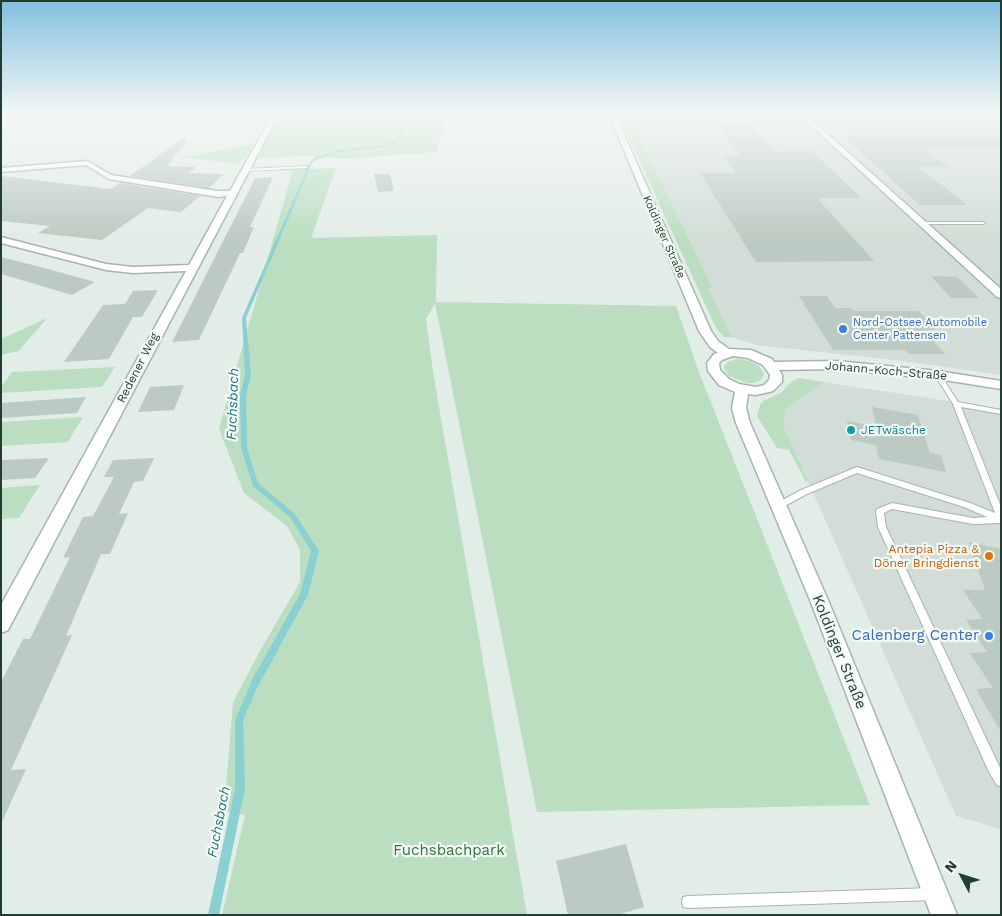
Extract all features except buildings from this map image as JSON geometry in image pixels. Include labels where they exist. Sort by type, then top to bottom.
[{"type":"street","name":"Redener Weg","points":[[1,624],[253,157]]},
{"type":"street","name":"Koldinger Straße","points":[[630,157],[702,324],[714,344],[726,353]]},
{"type":"street","points":[[849,157],[1001,295]]},
{"type":"street","points":[[1,170],[87,164],[109,177],[218,194],[233,193]]},
{"type":"street","points":[[1,240],[106,268],[124,270],[192,268]]},
{"type":"street","points":[[726,353],[751,354],[772,366],[777,379],[772,386],[762,390],[742,390],[724,382],[714,371],[715,360],[726,353]]},
{"type":"street","name":"Johann-Koch-Straße","points":[[772,366],[837,366],[938,375],[1001,385]]},
{"type":"street","name":"Koldinger Straße","points":[[742,390],[739,408],[742,423],[819,600],[939,904]]},
{"type":"lane","points":[[246,170],[306,167]]},
{"type":"lane","points":[[922,224],[983,223]]},
{"type":"lane","points":[[938,375],[956,404],[1001,519]]},
{"type":"lane","points":[[956,404],[1001,412]]},
{"type":"lane","points":[[778,506],[804,492],[857,470],[967,505],[1001,519]]},
{"type":"lane","points":[[1001,519],[973,521],[892,506],[880,511],[882,527],[993,768],[1001,780]]},
{"type":"lane","points":[[688,902],[939,904]]},
{"type":"shaded area","points":[[650,157],[1001,157],[1001,375],[895,360],[756,345],[732,337],[707,288],[713,287]]},
{"type":"shaded area","points":[[823,382],[1001,409],[1001,829],[956,816],[784,427],[785,410]]},
{"type":"green space","points":[[183,157],[246,157],[243,161],[236,164]]},
{"type":"green space","points":[[259,157],[290,157],[259,158]]},
{"type":"green space","points":[[317,157],[373,157],[343,159]]},
{"type":"green space","points":[[638,157],[650,157],[713,288],[708,288],[732,337],[724,337],[716,328]]},
{"type":"green space","name":"Fuchsbachpark","points":[[336,168],[311,238],[437,235],[436,302],[676,306],[699,372],[870,805],[537,812],[435,303],[426,319],[433,372],[527,915],[222,915],[245,815],[224,811],[233,702],[300,582],[300,550],[287,526],[244,493],[219,429],[293,170]]},
{"type":"green space","points":[[47,318],[19,351],[1,355],[1,339]]},
{"type":"green space","points":[[737,359],[750,361],[760,367],[764,375],[762,379],[754,383],[747,383],[729,376],[724,368],[725,365]]},
{"type":"green space","points":[[115,367],[102,387],[1,393],[1,387],[12,372]]},
{"type":"green space","points":[[799,378],[823,382],[785,410],[784,427],[808,481],[806,482],[789,450],[777,448],[757,416],[763,401],[781,393],[791,382]]},
{"type":"green space","points":[[83,417],[68,442],[1,446],[1,422]]},
{"type":"green space","points":[[40,485],[19,518],[1,519],[1,488]]},
{"type":"waterway","name":"Fuchsbach","points":[[213,915],[240,788],[239,720],[255,683],[304,595],[315,551],[293,516],[255,484],[244,448],[243,395],[248,375],[244,318],[311,163],[322,157]]},
{"type":"place","name":"Nord-Ostsee Automobile Center Pattensen","points":[[843,329]]},
{"type":"place","name":"JETwäsche","points":[[851,430]]},
{"type":"place","name":"Antepia Pizza & Döner Bringdienst","points":[[989,556]]},
{"type":"place","name":"Calenberg Center","points":[[989,636]]}]
